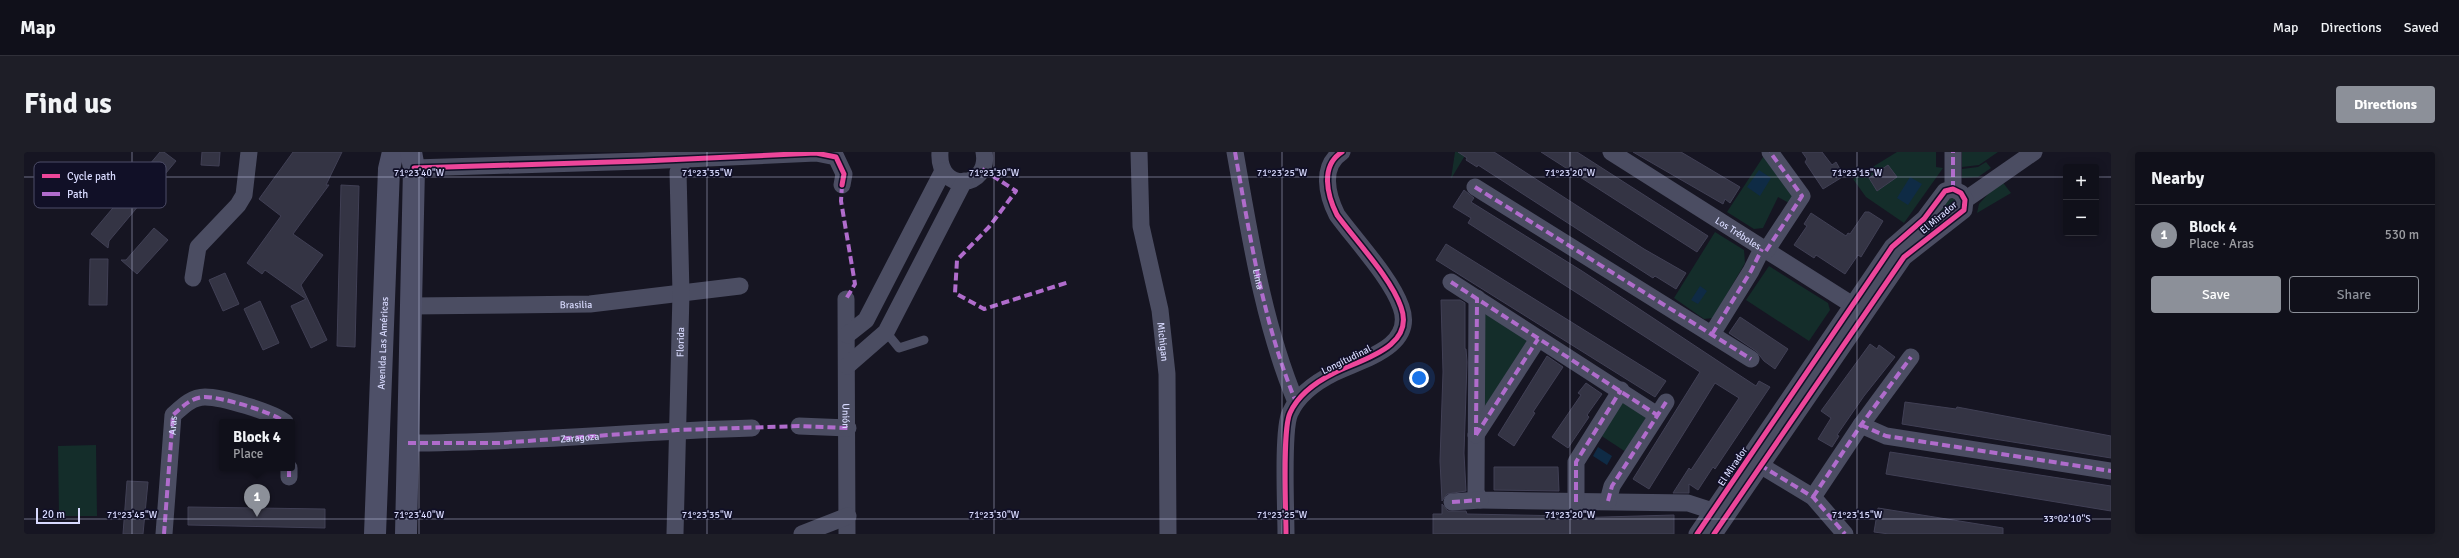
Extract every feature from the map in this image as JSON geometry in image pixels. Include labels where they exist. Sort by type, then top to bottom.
[{"type":"street","points":[[193,278],[198,247],[238,205],[244,194],[249,152]]},
{"type":"street","name":"Avenida Las Américas","points":[[375,534],[389,169],[393,152]]},
{"type":"street","points":[[406,534],[413,160],[816,152],[836,157],[844,174],[842,185]]},
{"type":"street","points":[[940,152],[940,164],[943,171],[946,175],[957,182],[970,181],[980,173],[986,162],[984,152]]},
{"type":"street","name":"Michigan","points":[[1139,152],[1141,226],[1160,310],[1167,374],[1168,534]]},
{"type":"street","name":"Lima","points":[[1235,152],[1254,256],[1283,371],[1296,402]]},
{"type":"street","name":"Longitudinal","points":[[1286,534],[1286,436],[1289,415],[1296,402],[1311,388],[1334,373],[1371,358],[1395,342],[1402,324],[1402,308],[1393,290],[1337,215],[1331,203],[1328,171],[1334,157],[1342,152]]},
{"type":"street","name":"Los Tréboles","points":[[1611,152],[1859,309]]},
{"type":"street","points":[[1712,334],[1764,250],[1802,196],[1770,152]]},
{"type":"street","points":[[1953,152],[1953,189]]},
{"type":"street","points":[[1966,200],[2034,152]]},
{"type":"street","name":"Florida","points":[[675,534],[681,293],[678,172],[686,155]]},
{"type":"street","points":[[847,335],[866,320],[943,171]]},
{"type":"street","points":[[847,366],[886,332],[964,181]]},
{"type":"street","points":[[1474,187],[1750,358]]},
{"type":"street","name":"El Mirador","points":[[1697,534],[1720,513],[1760,465],[1859,309],[1892,247],[1924,219],[1945,191],[1953,189],[1961,193],[1966,200],[1964,210],[1904,257],[1859,309],[1720,513],[1714,534]]},
{"type":"street","points":[[894,266],[915,276]]},
{"type":"street","points":[[1451,282],[1538,339],[1621,390],[1662,408],[1612,486],[1608,501]]},
{"type":"street","name":"Brasilia","points":[[410,306],[590,304],[740,286]]},
{"type":"street","points":[[1477,298],[1476,492],[1480,500]]},
{"type":"street","name":"Unión","points":[[846,299],[848,428],[847,534]]},
{"type":"street","points":[[866,320],[886,332]]},
{"type":"street","points":[[1476,435],[1538,339]]},
{"type":"street","points":[[1813,497],[1861,425],[1911,357]]},
{"type":"street","points":[[1576,502],[1576,462],[1621,390]]},
{"type":"street","name":"Aras","points":[[164,534],[173,415],[188,402],[205,397],[238,404],[278,416],[282,419]]},
{"type":"street","points":[[1861,425],[1886,436],[2111,471]]},
{"type":"street","points":[[799,426],[848,428]]},
{"type":"street","name":"Zaragoza","points":[[408,443],[499,443],[677,430],[752,428]]},
{"type":"street","points":[[1760,465],[1813,497],[1845,534]]},
{"type":"street","points":[[1452,502],[1480,500],[1688,503],[1720,513]]},
{"type":"street","points":[[802,534],[848,516]]},
{"type":"lane","points":[[886,332],[899,348],[924,340]]},
{"type":"green space","points":[[1455,152],[1467,152],[1451,179]]},
{"type":"green space","points":[[1897,152],[1936,152],[1936,167],[1943,168],[1904,223],[1866,197],[1853,179]]},
{"type":"green space","points":[[1962,152],[1998,152],[1979,165],[1962,167]]},
{"type":"green space","points":[[1765,154],[1793,197],[1789,203],[1778,197],[1763,228],[1754,229],[1727,212]]},
{"type":"green space","points":[[1986,162],[1991,168],[1978,177],[1962,178],[1962,169],[1978,167]]},
{"type":"green space","points":[[2001,180],[2011,193],[1977,213],[1979,204]]},
{"type":"green space","points":[[1954,195],[1958,203],[1926,229],[1949,196]]},
{"type":"green space","points":[[1715,232],[1744,250],[1745,263],[1713,318],[1704,319],[1674,298]]},
{"type":"green space","points":[[1769,266],[1828,303],[1830,310],[1809,341],[1746,300]]},
{"type":"green space","points":[[1490,313],[1527,341],[1486,405],[1482,403],[1483,315]]},
{"type":"green space","points":[[1625,401],[1645,414],[1646,418],[1626,452],[1600,435],[1620,403]]},
{"type":"green space","points":[[96,445],[97,516],[59,516],[58,446]]},
{"type":"water","points":[[1759,170],[1771,178],[1760,196],[1747,187]]},
{"type":"water","points":[[1910,177],[1922,184],[1908,205],[1897,198]]},
{"type":"water","points":[[1700,286],[1707,291],[1698,304],[1691,300]]},
{"type":"water","points":[[1598,447],[1612,456],[1607,465],[1593,456]]},
{"type":"building","points":[[160,152],[164,152],[176,161],[166,173],[166,162],[152,162]]},
{"type":"building","points":[[202,152],[220,152],[219,166],[201,165]]},
{"type":"building","points":[[293,152],[342,152],[326,185],[329,185],[293,234],[323,255],[301,285],[327,340],[311,348],[291,306],[306,299],[265,270],[262,274],[247,263],[281,216],[259,199]]},
{"type":"building","points":[[1458,152],[1494,152],[1644,249],[1686,273],[1676,289],[1655,276],[1653,278],[1478,165],[1477,167],[1466,160],[1467,158]]},
{"type":"building","points":[[1541,152],[1577,152],[1708,236],[1697,252]]},
{"type":"building","points":[[1633,152],[1681,152],[1740,187],[1730,203],[1725,199],[1723,204]]},
{"type":"building","points":[[1802,152],[1822,152],[1832,165],[1836,162],[1844,176],[1823,189],[1805,162],[1807,159]]},
{"type":"building","points":[[1888,165],[1897,177],[1877,191],[1869,178]]},
{"type":"building","points":[[341,185],[359,186],[355,347],[337,346]]},
{"type":"building","points":[[1464,190],[1474,198],[1471,202],[1582,271],[1756,386],[1759,381],[1770,387],[1715,469],[1713,467],[1698,490],[1689,484],[1689,493],[1673,493],[1689,468],[1691,470],[1739,398],[1715,383],[1649,489],[1633,479],[1700,372],[1468,223],[1471,218],[1453,207]]},
{"type":"building","points":[[113,208],[137,208],[109,241],[108,248],[91,234]]},
{"type":"building","points":[[1865,212],[1869,212],[1883,221],[1861,257],[1858,255],[1845,274],[1816,255],[1814,258],[1794,245],[1807,226],[1804,224],[1811,213],[1846,236],[1848,233],[1850,234]]},
{"type":"building","points":[[154,228],[168,240],[137,274],[121,260],[126,260]]},
{"type":"building","points":[[1446,244],[1666,381],[1655,397],[1436,260]]},
{"type":"building","points":[[90,259],[108,259],[107,305],[89,305]]},
{"type":"building","points":[[225,273],[239,304],[223,311],[209,280]]},
{"type":"building","points":[[1441,300],[1460,300],[1465,303],[1465,349],[1467,362],[1464,453],[1466,491],[1447,494],[1442,501],[1440,461],[1443,372]]},
{"type":"building","points":[[260,301],[279,343],[263,350],[244,309]]},
{"type":"building","points":[[1740,317],[1788,349],[1775,369],[1764,361],[1756,351],[1729,333]]},
{"type":"building","points":[[1870,344],[1877,349],[1879,345],[1895,357],[1864,396],[1837,435],[1839,436],[1832,447],[1818,439],[1831,418],[1821,411]]},
{"type":"building","points":[[1547,356],[1563,367],[1533,412],[1535,413],[1514,446],[1498,435]]},
{"type":"building","points":[[1586,383],[1602,394],[1587,415],[1589,417],[1568,448],[1552,437],[1581,395],[1578,393]]},
{"type":"building","points":[[1905,402],[1956,409],[1957,407],[2111,436],[2111,458],[1902,424]]},
{"type":"building","points":[[1890,452],[2111,486],[2111,511],[1886,474]]},
{"type":"building","points":[[1494,467],[1558,467],[1559,491],[1494,490]]},
{"type":"building","points":[[127,481],[148,482],[143,534],[123,534]]},
{"type":"building","points":[[1442,504],[1448,511],[1466,511],[1467,514],[1568,516],[1568,518],[1674,515],[1674,534],[1433,534],[1433,514],[1442,514]]},
{"type":"building","points":[[188,507],[325,509],[325,528],[188,525]]},
{"type":"building","points":[[1878,508],[2003,528],[2003,534],[1889,534],[1874,532]]},
{"type":"marked path","points":[[1235,152],[1252,247],[1266,310],[1296,402]]},
{"type":"marked path","points":[[1766,251],[1802,196],[1770,152]]},
{"type":"marked path","points":[[1953,152],[1953,189]]},
{"type":"marked path","points":[[982,169],[1016,191],[989,227],[957,260],[955,293],[984,309],[1069,282]]},
{"type":"marked path","points":[[842,185],[841,201],[855,284],[846,299]]},
{"type":"marked path","points":[[1475,187],[1751,359]]},
{"type":"marked path","points":[[1712,334],[1751,271],[1762,249]]},
{"type":"marked path","points":[[1451,282],[1657,415]]},
{"type":"marked path","points":[[1476,435],[1477,298]]},
{"type":"marked path","points":[[1476,435],[1538,339]]},
{"type":"marked path","points":[[1813,497],[1861,425],[1911,357]]},
{"type":"marked path","points":[[1576,502],[1576,462],[1621,390]]},
{"type":"marked path","points":[[164,534],[173,415],[192,400],[205,397],[246,406],[280,419]]},
{"type":"marked path","points":[[1608,501],[1612,486],[1666,402]]},
{"type":"marked path","points":[[1861,425],[1886,436],[2111,471]]},
{"type":"marked path","points":[[408,443],[499,443],[677,430],[799,426],[848,428]]},
{"type":"marked path","points":[[1760,465],[1813,497],[1845,534]]},
{"type":"marked path","points":[[289,471],[289,477]]},
{"type":"marked path","points":[[1452,502],[1480,500]]},
{"type":"cycle path","points":[[1286,534],[1285,453],[1288,422],[1293,406],[1308,390],[1321,381],[1334,373],[1370,357],[1393,342],[1400,333],[1403,321],[1401,307],[1389,284],[1337,215],[1330,199],[1328,190],[1328,173],[1335,158],[1342,152]]},
{"type":"cycle path","points":[[414,168],[643,161],[816,153],[836,157],[844,174],[842,185]]},
{"type":"cycle path","points":[[1697,534],[1892,247],[1924,219],[1945,191],[1953,189],[1961,193],[1965,200],[1964,210],[1904,257],[1714,534]]},
{"type":"place","name":"Block 4","points":[[257,517]]}]
